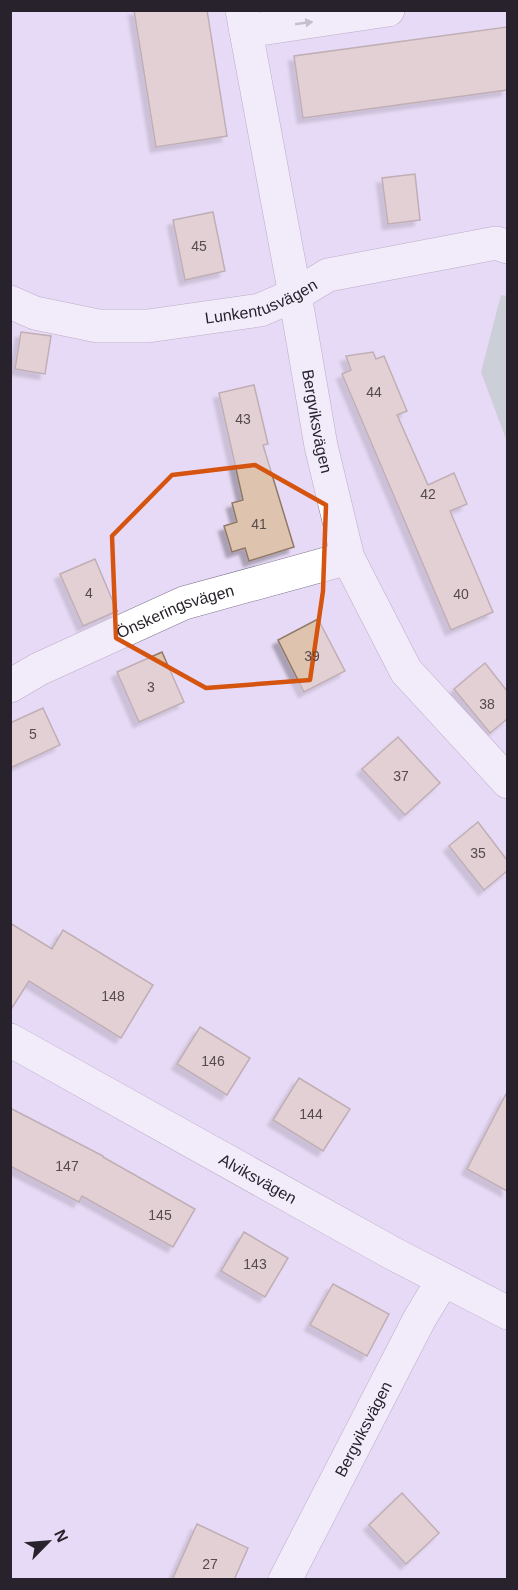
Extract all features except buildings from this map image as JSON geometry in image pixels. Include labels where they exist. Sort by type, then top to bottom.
[{"type":"street","points":[[244,21],[388,10]]},
{"type":"street","name":"Bergviksvägen","points":[[244,21],[321,446],[348,558],[406,671],[507,782]]},
{"type":"street","name":"Lunkentusvägen","points":[[10,302],[35,314],[98,326],[148,326],[260,310],[295,295],[328,275],[496,243],[507,247]]},
{"type":"street","name":"Önskeringsvägen","points":[[10,686],[39,669],[184,603],[348,558]]},
{"type":"street","name":"Alviksvägen","points":[[10,1040],[443,1280],[507,1313]]},
{"type":"street","name":"Bergviksvägen","points":[[285,1580],[420,1318],[443,1280]]},
{"type":"highlighted area","points":[[255,465],[326,505],[323,591],[310,680],[206,688],[116,638],[112,536],[172,475]]},
{"type":"green space","points":[[501,295],[508,296],[507,442],[481,372]]}]
